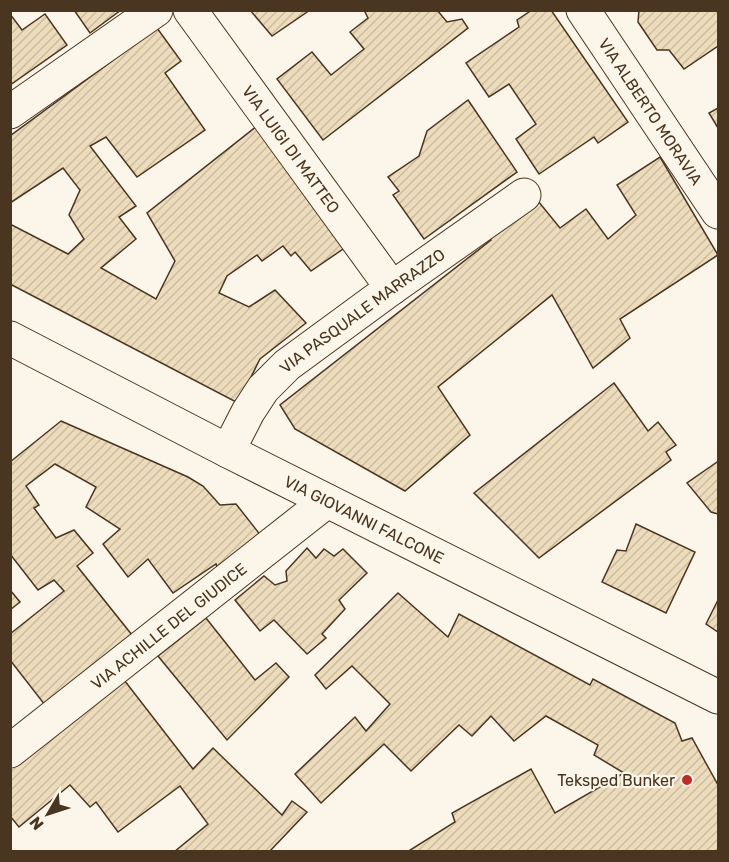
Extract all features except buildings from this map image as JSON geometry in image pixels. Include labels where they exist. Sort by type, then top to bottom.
[{"type":"street","points":[[10,112],[156,10]]},
{"type":"street","name":"VIA LUIGI DI MATTEO","points":[[190,10],[392,288]]},
{"type":"street","name":"VIA ALBERTO MORAVIA","points":[[583,10],[718,212]]},
{"type":"street","name":"VIA PASQUALE MARRAZZO","points":[[228,451],[263,389],[287,365],[524,195]]},
{"type":"street","name":"VIA GIOVANNI FALCONE","points":[[10,338],[228,451],[718,697]]},
{"type":"street","name":"VIA ACHILLE DEL GIUDICE","points":[[10,751],[327,501]]},
{"type":"place","name":"Teksped Bunker","points":[[687,780]]}]
